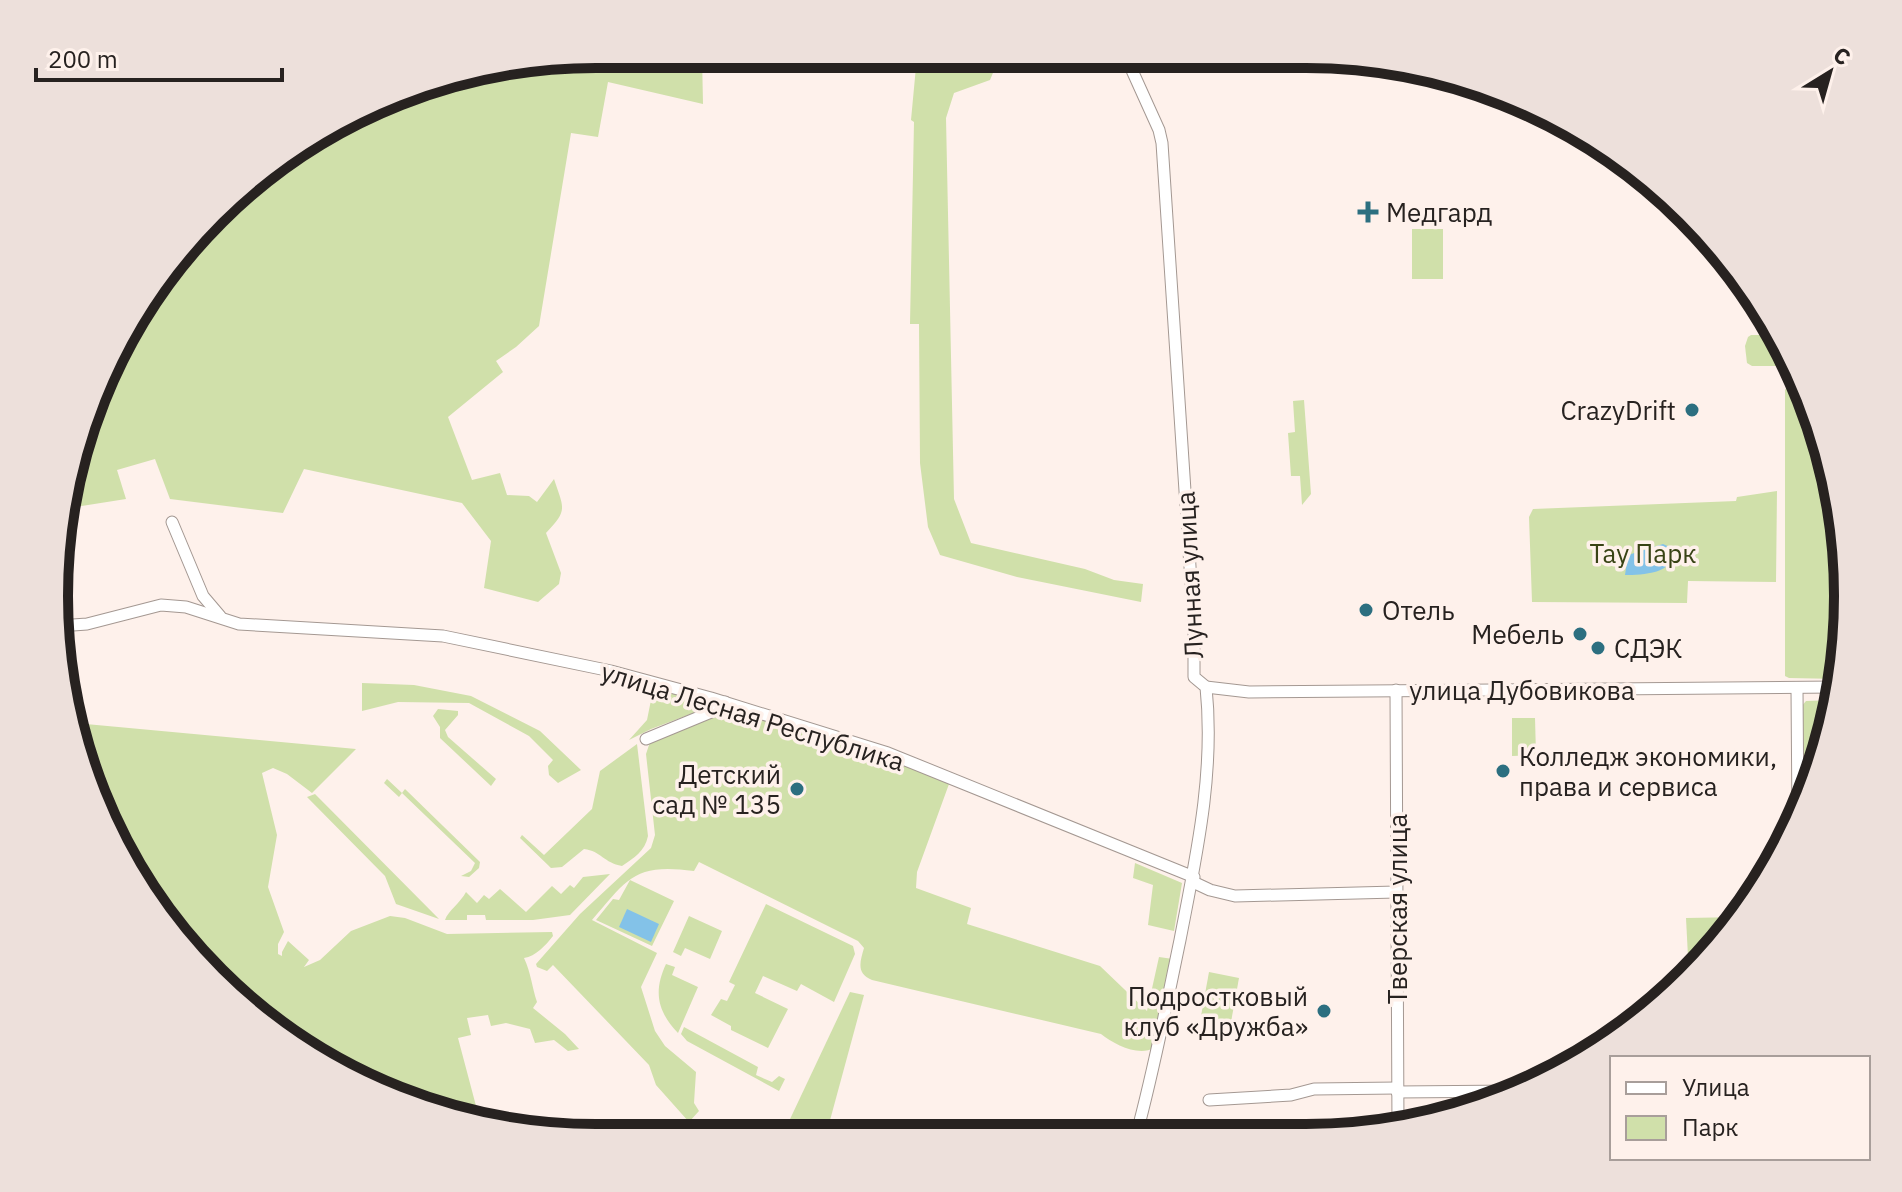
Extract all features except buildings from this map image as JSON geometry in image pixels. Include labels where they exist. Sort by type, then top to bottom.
[{"type":"street","name":"Лунная улица","points":[[1131,68],[1162,143],[1194,627],[1194,677],[1206,687],[1209,737],[1193,879],[1156,1061],[1139,1124]]},
{"type":"street","points":[[172,522],[203,596],[227,622]]},
{"type":"street","name":"улица Лесная Республика","points":[[69,625],[87,624],[161,605],[186,607],[227,622],[443,636],[611,671],[725,702],[888,753],[1193,879],[1210,890],[1235,896],[1396,892]]},
{"type":"street","name":"улица Дубовикова","points":[[1206,687],[1249,692],[1826,688]]},
{"type":"street","points":[[1797,689],[1798,788]]},
{"type":"street","name":"Тверская улица","points":[[1396,690],[1398,1116]]},
{"type":"street","points":[[646,739],[721,708],[725,702]]},
{"type":"street","points":[[1209,1100],[1291,1095],[1314,1089],[1490,1091]]},
{"type":"green space","points":[[702,68],[703,104],[608,82],[598,137],[571,133],[539,326],[496,361],[503,372],[448,417],[472,480],[500,473],[507,495],[529,496],[537,502],[554,479],[562,509],[546,533],[561,573],[559,584],[538,602],[484,588],[491,541],[462,503],[304,469],[283,513],[170,499],[155,459],[117,470],[126,499],[76,507],[96,426],[122,362],[157,303],[199,248],[275,177],[362,122],[459,86],[561,69]]},
{"type":"green space","points":[[916,68],[995,68],[990,80],[954,93],[946,118],[954,499],[971,543],[1085,569],[1114,580],[1143,584],[1141,602],[1017,577],[940,555],[928,527],[920,463],[919,324],[910,324],[914,122],[911,120]]},
{"type":"green space","points":[[1412,229],[1443,229],[1443,279],[1412,279]]},
{"type":"green space","points":[[1765,335],[1782,366],[1752,366],[1747,363],[1745,346],[1748,337]]},
{"type":"green space","points":[[1790,384],[1806,426],[1824,493],[1829,527],[1834,596],[1827,679],[1785,676],[1785,390]]},
{"type":"green space","points":[[1304,400],[1311,494],[1302,505],[1300,476],[1291,476],[1288,433],[1295,432],[1293,401]]},
{"type":"green space","name":"Тау Парк","points":[[1777,491],[1776,582],[1688,581],[1687,603],[1532,602],[1529,517],[1533,509],[1736,501],[1737,497]]},
{"type":"green space","points":[[362,683],[414,685],[471,696],[540,731],[581,770],[558,783],[549,775],[548,766],[553,760],[529,736],[469,703],[398,702],[362,711]]},
{"type":"green space","points":[[654,685],[713,703],[712,706],[629,740],[647,720]]},
{"type":"green space","points":[[1824,700],[1802,778],[1801,707],[1806,701]]},
{"type":"green space","points":[[438,709],[458,711],[445,730],[448,737],[496,779],[491,786],[440,738],[440,727],[433,716]]},
{"type":"green space","points":[[736,709],[886,757],[949,784],[917,872],[916,888],[971,908],[967,924],[1100,966],[1147,1011],[1159,957],[1173,959],[1154,1048],[1134,1050],[1101,1034],[872,980],[861,970],[864,948],[858,941],[699,862],[694,871],[658,869],[634,877],[592,920],[657,953],[641,987],[655,1031],[665,1046],[696,1072],[694,1103],[699,1111],[689,1122],[656,1085],[649,1065],[553,965],[547,971],[536,964],[580,914],[651,848],[655,835],[646,754],[650,742]]},
{"type":"green space","points":[[1512,718],[1535,718],[1536,755],[1512,756]]},
{"type":"green space","points":[[84,724],[356,749],[312,793],[287,774],[273,768],[262,773],[277,835],[268,887],[284,932],[278,944],[278,954],[282,956],[288,941],[309,960],[304,967],[320,960],[351,931],[390,916],[405,918],[447,934],[552,932],[553,936],[543,947],[524,958],[537,1002],[533,1008],[579,1049],[568,1051],[554,1040],[535,1043],[530,1029],[506,1023],[491,1026],[488,1015],[467,1018],[471,1035],[458,1038],[477,1110],[426,1096],[362,1070],[303,1035],[248,993],[199,944],[139,860],[108,798]]},
{"type":"green space","points":[[637,744],[648,836],[642,850],[622,866],[584,849],[562,867],[551,868],[520,838],[522,835],[544,855],[592,809],[600,771]]},
{"type":"green space","points":[[387,779],[402,793],[399,797],[384,783]]},
{"type":"green space","points":[[405,789],[480,862],[479,868],[469,877],[461,876],[471,871],[475,863],[402,793]]},
{"type":"green space","points":[[315,794],[439,919],[396,904],[385,876],[307,797]]},
{"type":"green space","points":[[1135,863],[1182,883],[1174,931],[1148,925],[1153,885],[1133,878]]},
{"type":"green space","points":[[610,874],[570,915],[533,920],[486,920],[485,915],[467,915],[467,920],[445,920],[466,892],[477,903],[484,895],[489,899],[500,889],[526,912],[552,886],[561,894],[570,885],[574,888],[583,877]]},
{"type":"green space","points":[[630,880],[674,901],[652,946],[596,920],[613,899],[619,900]]},
{"type":"green space","points":[[766,904],[853,946],[855,954],[834,1002],[801,984],[797,991],[763,976],[755,993],[788,1009],[768,1048],[731,1030],[731,1026],[711,1015],[721,999],[727,1001],[735,985],[729,982]]},
{"type":"green space","points":[[689,916],[722,931],[710,959],[685,948],[681,956],[673,952]]},
{"type":"green space","points":[[1725,917],[1688,959],[1686,918]]},
{"type":"green space","points":[[666,964],[675,967],[672,975],[698,987],[678,1033],[665,1016],[659,1000]]},
{"type":"green space","points":[[1209,972],[1239,978],[1231,1022],[1201,1016]]},
{"type":"green space","points":[[850,992],[864,995],[829,1124],[788,1124]]},
{"type":"green space","points":[[684,1027],[758,1067],[756,1075],[772,1082],[779,1076],[785,1079],[779,1091],[687,1041],[681,1034]]},
{"type":"water","points":[[1663,544],[1674,549],[1670,564],[1657,571],[1625,575],[1628,555]]},
{"type":"water","points":[[627,909],[659,924],[651,942],[619,927]]},
{"type":"place","name":"Медгард","points":[[1368,212]]},
{"type":"place","name":"CrazyDrift","points":[[1692,410]]},
{"type":"place","name":"Отель","points":[[1366,610]]},
{"type":"place","name":"Мебель","points":[[1580,634]]},
{"type":"place","name":"СДЭК","points":[[1598,648]]},
{"type":"place","name":"Колледж экономики, права и сервиса","points":[[1503,771]]},
{"type":"place","name":"Детский сад № 135","points":[[797,789]]},
{"type":"place","name":"Подростковый клуб «Дружба»","points":[[1324,1011]]}]
